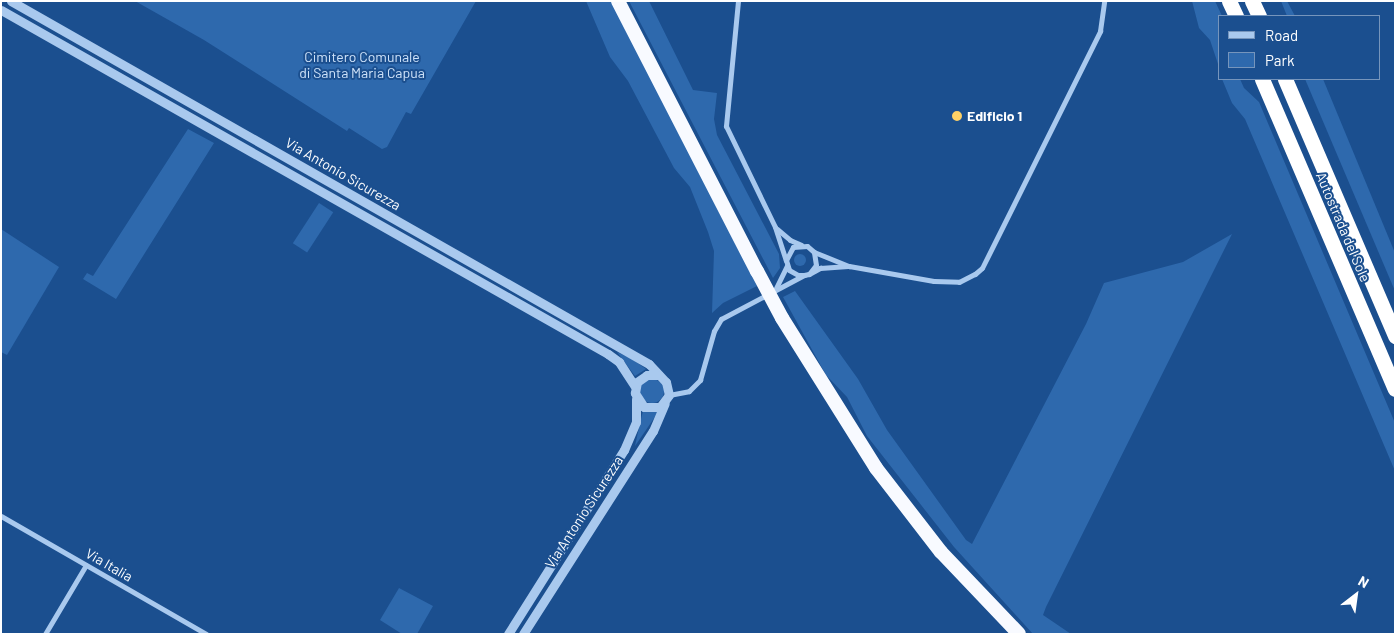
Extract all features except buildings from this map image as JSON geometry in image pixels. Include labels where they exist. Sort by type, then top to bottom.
[{"type":"highway","points":[[618,1],[782,318],[876,468],[941,552],[1019,634]]},
{"type":"highway","points":[[1229,1],[1236,15]]},
{"type":"highway","points":[[1252,1],[1259,15]]},
{"type":"highway","name":"Autostrada del Sole","points":[[1262,80],[1395,389]]},
{"type":"highway","name":"Autostrada del Sole","points":[[1285,80],[1395,336]]},
{"type":"street","name":"Via Antonio Sicurezza","points":[[11,1],[601,336],[649,364],[666,382],[667,399],[653,432],[523,634]]},
{"type":"street","points":[[738,1],[726,108],[726,126],[775,227],[786,263],[793,274],[806,274],[816,266],[814,252]]},
{"type":"street","points":[[775,227],[790,240],[849,266],[948,282],[959,282],[982,268],[1100,31],[1104,1]]},
{"type":"street","name":"Via Antonio Sicurezza","points":[[1,10],[608,354],[619,362],[635,387],[636,422],[624,450],[508,634]]},
{"type":"street","points":[[776,289],[789,250],[802,245]]},
{"type":"street","points":[[636,398],[649,408],[688,391],[700,380],[714,331],[721,319],[820,268],[849,266]]},
{"type":"street","points":[[635,387],[647,374],[658,375]]},
{"type":"street","name":"Via Italia","points":[[1,516],[206,634]]},
{"type":"street","points":[[45,634],[86,565]]},
{"type":"green space","name":"Cimitero Comunale di Santa Maria Capua","points":[[135,1],[476,1],[411,114],[406,112],[387,147],[382,149],[349,128],[347,131],[204,40]]},
{"type":"green space","points":[[586,1],[611,1],[757,286],[723,303],[712,313],[714,251],[690,187],[674,168],[628,81],[610,57]]},
{"type":"green space","points":[[629,1],[649,1],[693,90],[717,93],[714,119],[717,135],[779,254],[780,268],[773,278]]},
{"type":"green space","points":[[1192,1],[1215,1],[1222,15],[1218,15],[1218,64],[1210,40],[1199,28]]},
{"type":"green space","points":[[1281,1],[1287,1],[1294,15],[1287,15]]},
{"type":"green space","points":[[1222,80],[1240,80],[1244,88],[1259,102],[1395,423],[1395,471],[1245,119],[1232,103]]},
{"type":"green space","points":[[1305,80],[1323,80],[1395,253],[1395,291]]},
{"type":"green space","points":[[188,129],[214,143],[116,299],[83,279],[87,273],[93,276]]},
{"type":"green space","points":[[319,203],[333,212],[307,253],[293,243]]},
{"type":"green space","points":[[1,229],[59,267],[7,355],[1,352]]},
{"type":"green space","points":[[1232,234],[1046,607],[1043,615],[1071,634],[1033,634],[954,547],[867,436],[847,397],[826,375],[783,297],[795,291],[858,379],[887,430],[966,540],[972,544],[1086,324],[1104,283],[1183,262]]},
{"type":"green space","points":[[798,254],[802,254],[806,260],[802,266],[798,266],[794,262],[794,258]]},
{"type":"green space","points":[[617,352],[632,359],[646,369],[635,376]]},
{"type":"green space","points":[[652,379],[660,383],[664,391],[660,399],[652,403],[644,399],[640,391],[644,383]]},
{"type":"green space","points":[[643,411],[659,411],[635,446],[640,423]]},
{"type":"green space","points":[[399,588],[433,606],[417,634],[402,634],[380,620]]},
{"type":"place","name":"Edificio 1","points":[[957,116]]}]
